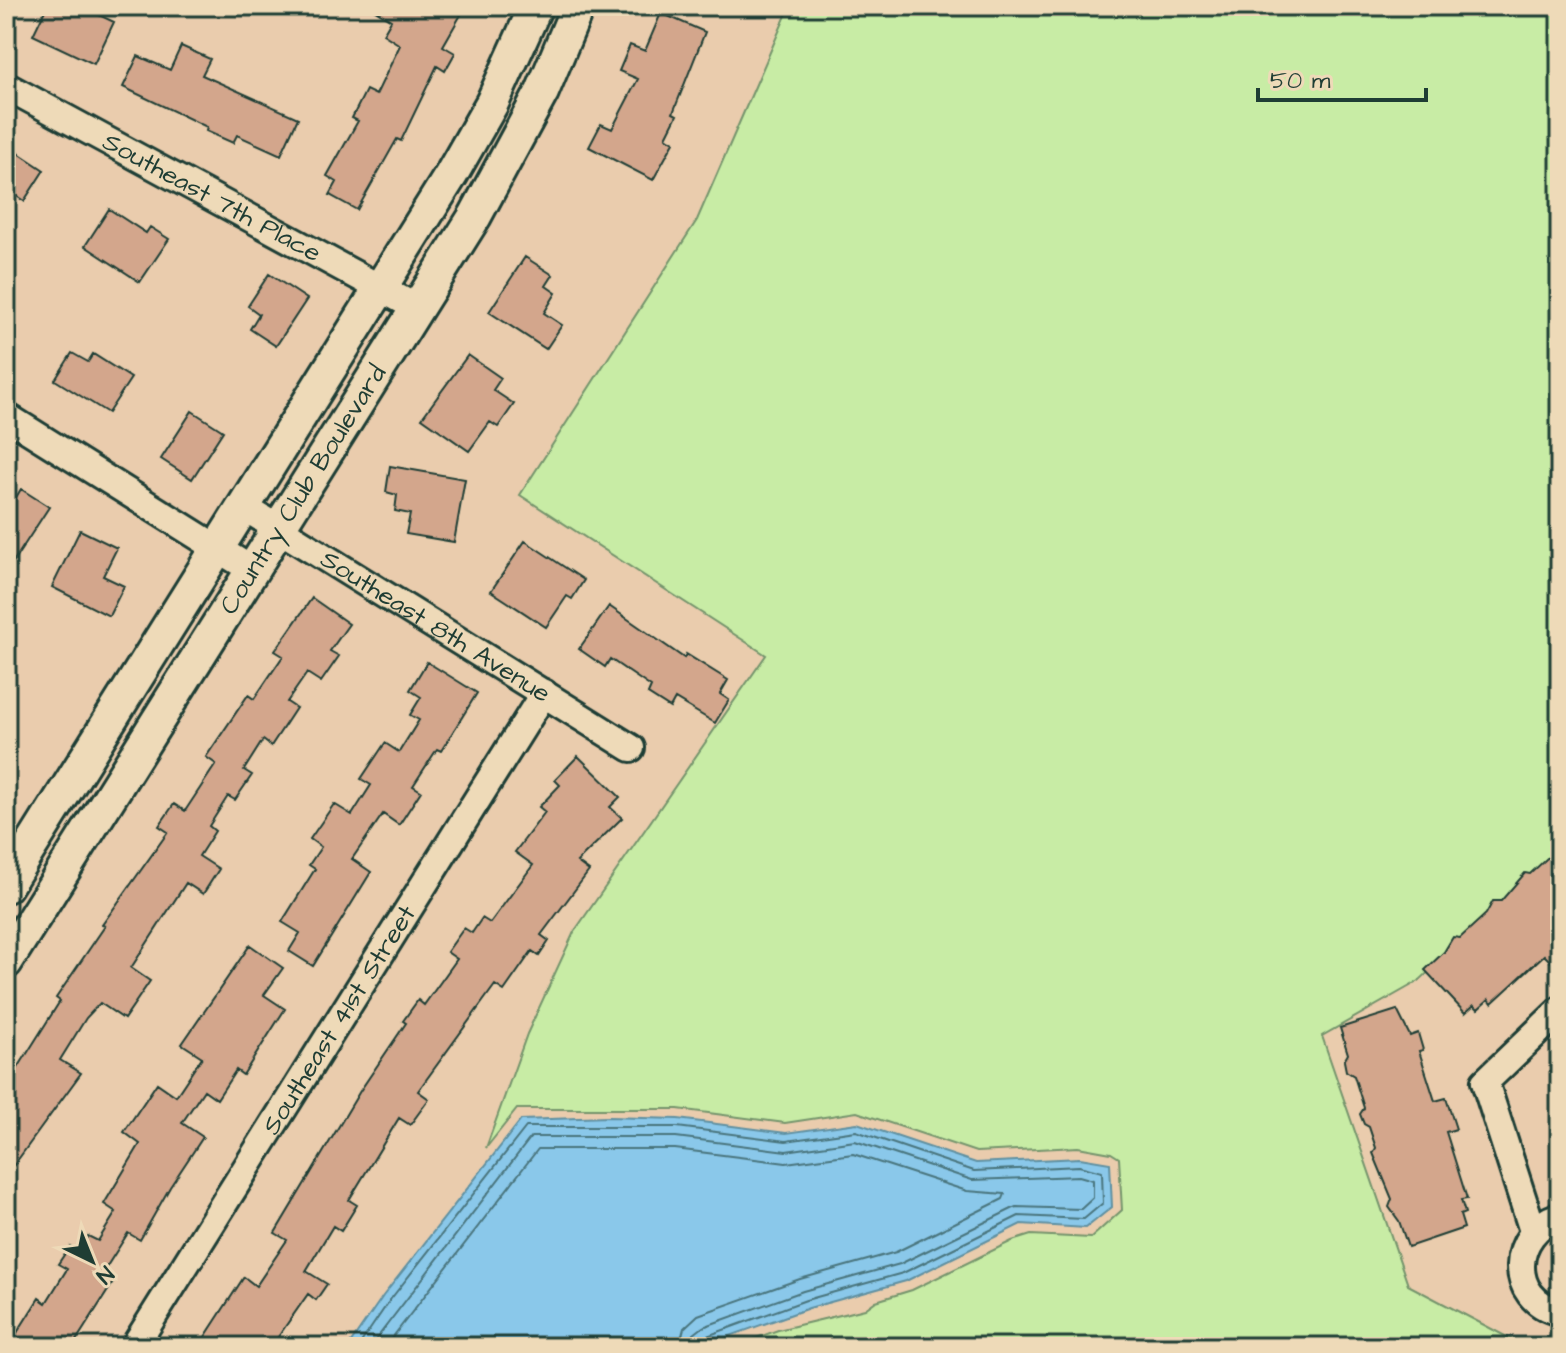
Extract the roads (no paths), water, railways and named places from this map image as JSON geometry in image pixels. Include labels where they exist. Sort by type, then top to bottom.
[{"type":"main road","name":"Country Club Boulevard","points":[[8,878],[380,288],[492,103],[536,6]]},
{"type":"main road","name":"Country Club Boulevard","points":[[6,962],[499,176],[542,92],[578,6]]},
{"type":"street","name":"Southeast 7th Place","points":[[6,86],[417,308]]},
{"type":"street","points":[[6,416],[252,570]]},
{"type":"street","name":"Southeast 8th Avenue","points":[[242,506],[631,748]]},
{"type":"street","name":"Southeast 41st Street","points":[[134,1347],[544,693]]},
{"type":"street","points":[[8,878],[47,897]]},
{"type":"street","points":[[1533,1231],[1485,1082],[1560,1010]]},
{"type":"street","points":[[1560,1216],[1533,1231],[1519,1262],[1521,1279],[1529,1294],[1541,1305],[1560,1312]]},
{"type":"water","points":[[608,1117],[678,1119],[786,1133],[857,1123],[976,1163],[1080,1158],[1110,1163],[1112,1207],[1086,1228],[1021,1224],[906,1281],[809,1308],[699,1347],[348,1347],[383,1296],[521,1120]]}]
